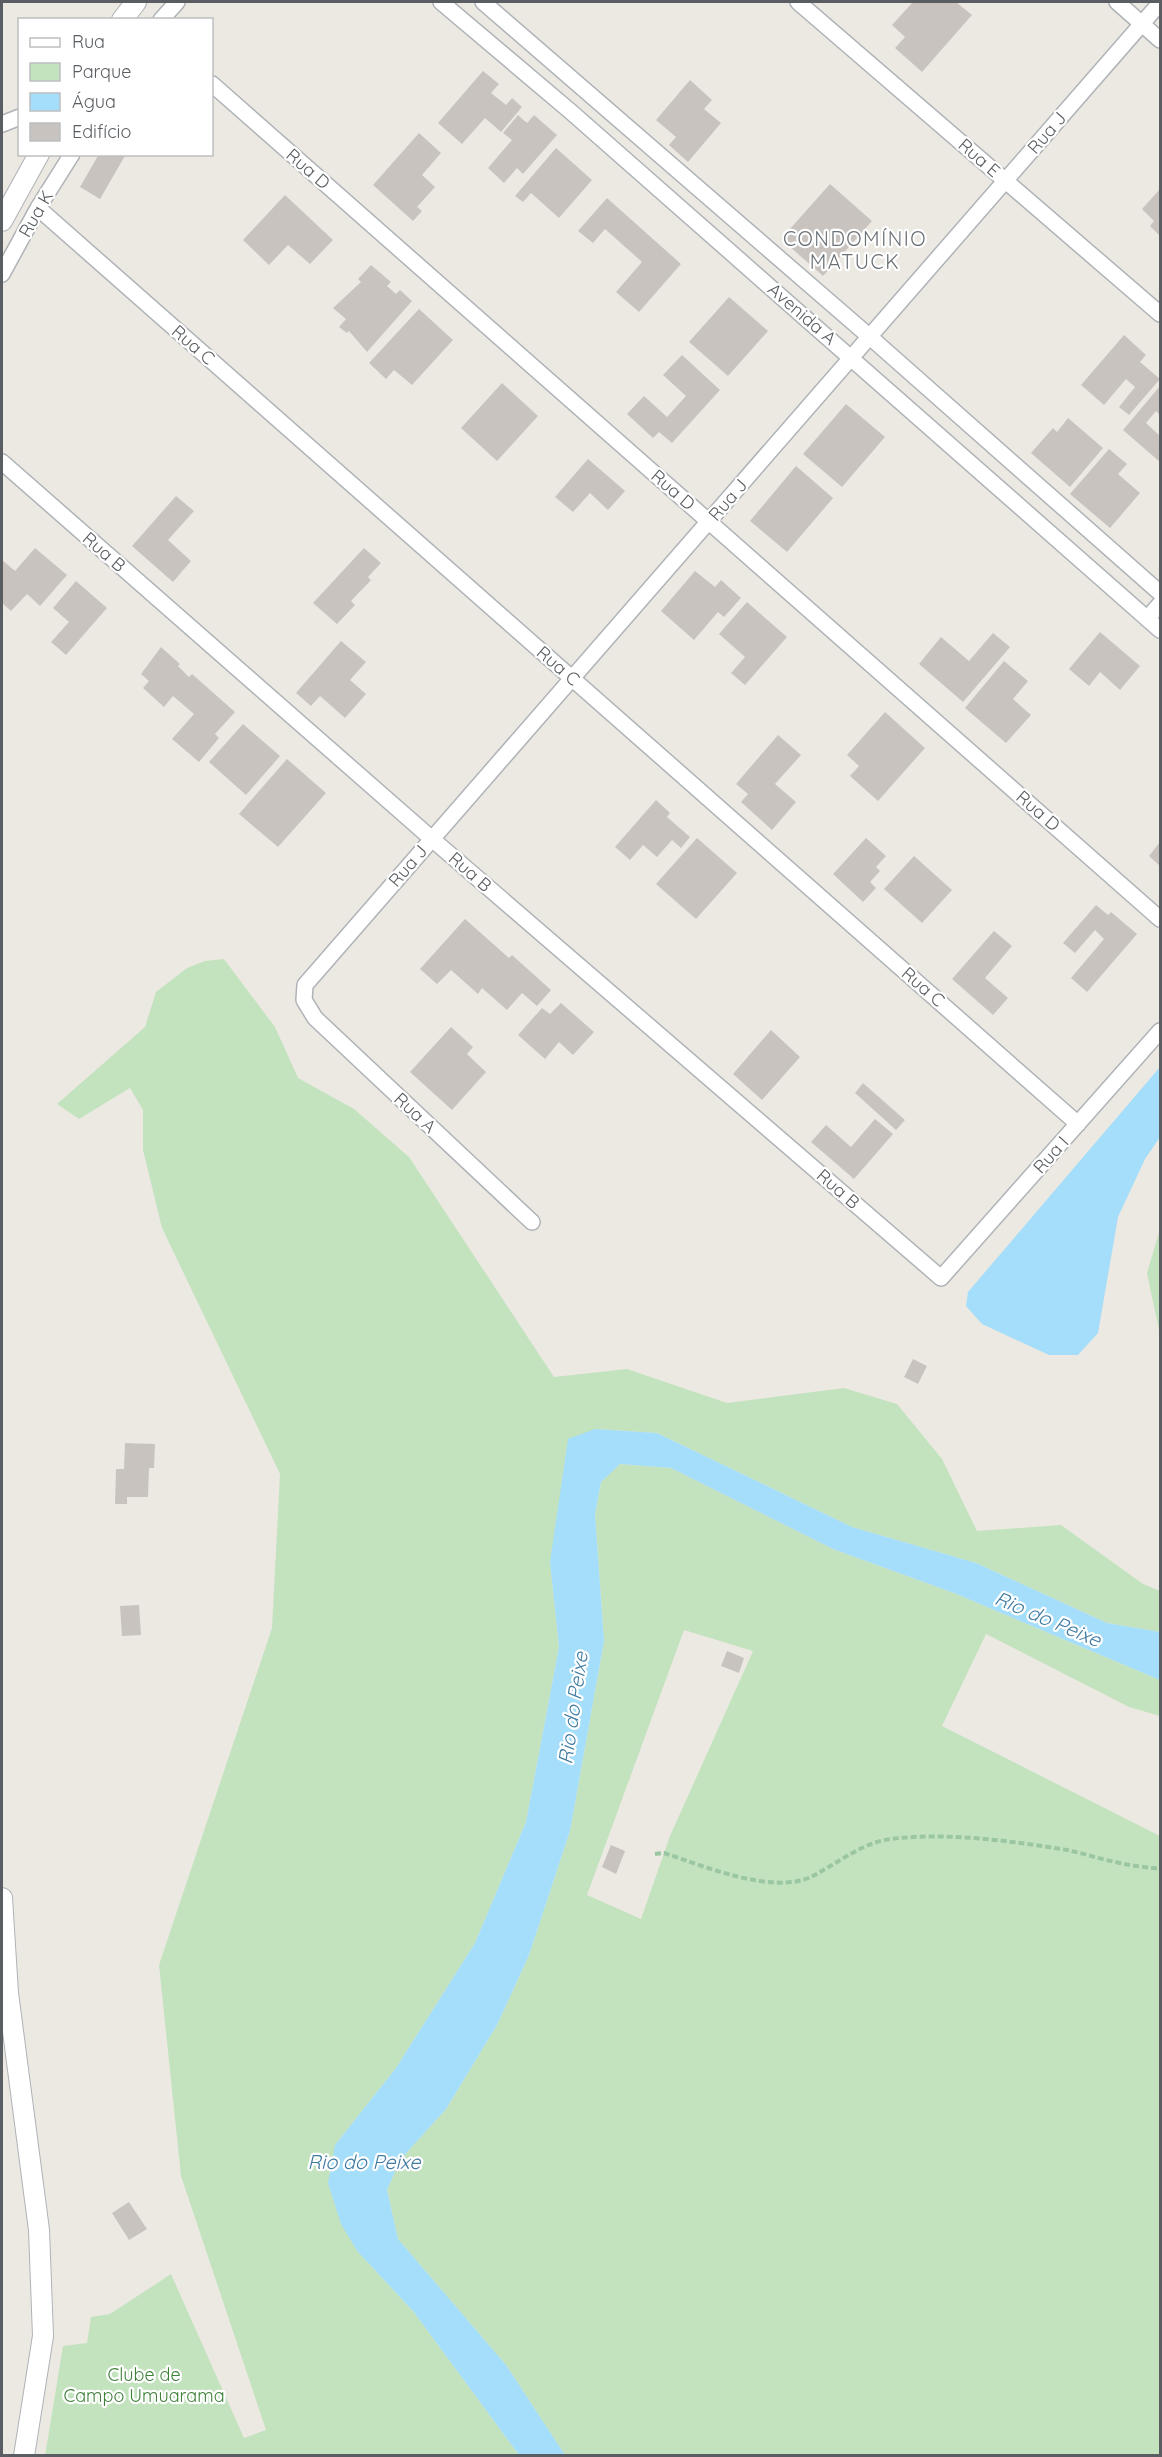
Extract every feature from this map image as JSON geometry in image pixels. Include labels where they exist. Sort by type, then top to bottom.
[{"type":"street","points":[[124,18],[136,2]]},
{"type":"street","points":[[163,18],[177,2]]},
{"type":"street","name":"Avenida A","points":[[441,2],[570,111],[1161,630]]},
{"type":"street","name":"Avenida A","points":[[483,2],[1161,593]]},
{"type":"street","name":"Rua E","points":[[798,2],[1161,315]]},
{"type":"street","points":[[1117,2],[1161,40]]},
{"type":"street","name":"Rua J","points":[[304,1000],[305,985],[1161,3]]},
{"type":"street","name":"Rua D","points":[[213,85],[1161,919]]},
{"type":"street","points":[[570,111],[587,92]]},
{"type":"street","points":[[2,124],[18,118]]},
{"type":"street","points":[[2,221],[38,156]]},
{"type":"street","name":"Rua K","points":[[2,274],[38,208],[71,156]]},
{"type":"street","name":"Rua C","points":[[38,208],[1078,1124]]},
{"type":"street","name":"Rua B","points":[[2,462],[432,839],[941,1278]]},
{"type":"street","points":[[1148,619],[1161,604]]},
{"type":"street","name":"Rua A","points":[[304,1000],[315,1018],[532,1222]]},
{"type":"street","name":"Rua I","points":[[941,1278],[1161,1031]]},
{"type":"street","points":[[2,1898],[8,1993],[39,2230],[43,2336],[24,2456]]},
{"type":"path","points":[[655,1854],[664,1853],[729,1873],[779,1884],[811,1877],[854,1852],[888,1839],[946,1837],[1001,1842],[1068,1850],[1118,1863],[1161,1869]]},
{"type":"green space","name":"Clube de Campo Umuarama","points":[[224,959],[275,1027],[298,1078],[354,1109],[409,1157],[554,1377],[627,1369],[727,1403],[844,1388],[897,1404],[942,1459],[977,1531],[1061,1525],[1143,1584],[1160,1591],[1160,1632],[1107,1623],[976,1563],[852,1527],[657,1433],[595,1429],[550,1562],[559,1647],[526,1822],[475,1943],[396,2068],[335,2145],[358,2252],[413,2311],[519,2455],[45,2456],[63,2346],[87,2343],[91,2317],[110,2314],[171,2274],[244,2438],[266,2430],[181,2176],[159,1965],[272,1628],[280,1474],[162,1228],[143,1150],[143,1110],[130,1088],[79,1119],[57,1104],[145,1027],[156,992],[187,968],[205,961]]},
{"type":"green space","points":[[1160,1229],[1160,1335],[1147,1273]]},
{"type":"green space","points":[[620,1464],[671,1468],[833,1549],[954,1593],[1160,1680],[1160,1716],[1129,1707],[986,1634],[942,1726],[1160,1836],[1160,2455],[565,2455],[506,2365],[398,2239],[387,2190],[400,2160],[446,2109],[497,2025],[529,1955],[570,1831],[604,1641],[595,1514],[601,1482]],"holes":[[[684,1630],[753,1651],[670,1836],[641,1919],[587,1895]]]},
{"type":"water","points":[[1160,1067],[1160,1137],[1145,1159],[1118,1217],[1098,1333],[1078,1355],[1049,1355],[982,1324],[966,1306],[968,1292]]},
{"type":"water","name":"Rio do Peixe","points":[[595,1429],[657,1433],[852,1527],[976,1563],[1107,1623],[1160,1632],[1160,1680],[954,1593],[833,1549],[671,1468],[620,1464],[601,1482],[595,1514],[604,1641],[570,1831],[529,1955],[497,2025],[446,2109],[400,2160],[387,2190],[398,2239],[506,2365],[565,2455],[519,2455],[413,2311],[358,2252],[341,2224],[328,2183],[335,2145],[396,2068],[475,1943],[526,1822],[559,1647],[550,1562],[568,1439]]},
{"type":"building","points":[[913,2],[956,2],[972,15],[922,72],[895,48],[905,37],[892,25]]},
{"type":"building","points":[[483,71],[499,84],[491,93],[506,105],[512,98],[522,107],[501,132],[485,118],[462,144],[438,123]]},
{"type":"building","points":[[690,80],[712,100],[704,109],[721,123],[688,162],[669,145],[676,137],[656,120]]},
{"type":"building","points":[[518,115],[527,123],[534,115],[557,135],[523,174],[517,168],[504,183],[488,168],[512,140],[503,133]]},
{"type":"building","points":[[419,133],[441,153],[422,175],[435,187],[417,207],[422,211],[413,221],[373,185]]},
{"type":"building","points":[[556,148],[592,180],[559,218],[531,193],[523,202],[515,196]]},
{"type":"building","points":[[98,156],[125,156],[100,199],[80,187]]},
{"type":"building","points":[[830,184],[872,221],[823,276],[781,239]]},
{"type":"building","points":[[1160,189],[1160,236],[1150,226],[1154,221],[1142,209]]},
{"type":"building","points":[[285,195],[333,240],[310,264],[288,245],[269,265],[243,240]]},
{"type":"building","points":[[607,198],[681,264],[639,312],[616,292],[642,262],[605,229],[593,243],[578,231]]},
{"type":"building","points":[[371,265],[391,282],[387,286],[396,294],[400,290],[412,301],[367,352],[349,331],[347,333],[339,327],[346,319],[333,308],[361,282],[358,279]]},
{"type":"building","points":[[729,297],[768,331],[728,376],[689,342]]},
{"type":"building","points":[[419,309],[453,340],[412,385],[394,370],[386,379],[369,363]]},
{"type":"building","points":[[1124,335],[1146,355],[1140,362],[1160,379],[1129,415],[1119,407],[1135,387],[1126,379],[1104,405],[1081,385]]},
{"type":"building","points":[[682,355],[720,390],[672,443],[659,432],[653,438],[627,414],[644,396],[667,417],[686,396],[663,375]]},
{"type":"building","points":[[502,383],[538,416],[497,461],[461,428]]},
{"type":"building","points":[[1160,386],[1160,415],[1156,411],[1146,423],[1160,436],[1160,462],[1123,430]]},
{"type":"building","points":[[846,404],[885,437],[842,487],[803,454]]},
{"type":"building","points":[[1068,418],[1103,448],[1070,487],[1031,453],[1053,428],[1057,432]]},
{"type":"building","points":[[1109,449],[1127,464],[1118,474],[1140,493],[1110,528],[1070,494]]},
{"type":"building","points":[[588,459],[625,491],[608,510],[590,493],[573,512],[555,497]]},
{"type":"building","points":[[796,466],[833,498],[787,552],[750,521]]},
{"type":"building","points":[[176,496],[194,511],[168,540],[191,561],[173,582],[132,546]]},
{"type":"building","points":[[35,548],[67,575],[40,606],[27,594],[11,611],[2,603],[2,560],[15,571]]},
{"type":"building","points":[[364,548],[381,563],[368,577],[371,580],[351,601],[355,605],[337,624],[313,603]]},
{"type":"building","points":[[695,571],[715,587],[721,580],[741,598],[724,617],[718,612],[694,640],[661,611]]},
{"type":"building","points":[[76,581],[107,608],[66,655],[51,642],[69,622],[53,608]]},
{"type":"building","points":[[747,602],[787,637],[745,685],[731,673],[745,657],[719,634]]},
{"type":"building","points":[[1100,632],[1140,666],[1120,690],[1100,672],[1089,686],[1069,669]]},
{"type":"building","points":[[993,633],[1010,647],[963,702],[919,664],[941,637],[969,661]]},
{"type":"building","points":[[341,641],[366,662],[350,680],[366,694],[345,718],[320,696],[311,706],[296,693]]},
{"type":"building","points":[[161,647],[180,664],[178,666],[189,677],[192,674],[235,712],[215,734],[219,738],[199,762],[172,739],[194,714],[173,696],[164,707],[143,688],[149,681],[141,674]]},
{"type":"building","points":[[1004,661],[1028,681],[1013,699],[1031,715],[1006,743],[965,708]]},
{"type":"building","points":[[885,712],[925,748],[878,801],[850,776],[859,766],[847,755]]},
{"type":"building","points":[[243,724],[280,756],[246,795],[209,762]]},
{"type":"building","points":[[778,735],[801,755],[775,784],[796,802],[772,830],[741,802],[748,794],[736,784]]},
{"type":"building","points":[[287,759],[326,793],[278,847],[239,814]]},
{"type":"building","points":[[656,800],[670,813],[667,817],[690,837],[681,848],[672,840],[657,857],[643,845],[630,860],[615,847]]},
{"type":"building","points":[[697,838],[737,873],[696,919],[656,884]]},
{"type":"building","points":[[866,838],[886,856],[876,867],[880,871],[870,882],[876,888],[863,902],[833,874]]},
{"type":"building","points":[[1160,842],[1160,866],[1149,856]]},
{"type":"building","points":[[914,856],[952,890],[922,923],[884,889]]},
{"type":"building","points":[[1096,905],[1108,915],[1111,912],[1137,934],[1087,992],[1071,978],[1104,939],[1095,930],[1075,953],[1063,943]]},
{"type":"building","points":[[465,919],[509,958],[512,955],[551,990],[537,1006],[522,993],[507,1010],[482,988],[478,994],[451,970],[437,984],[420,969]]},
{"type":"building","points":[[994,931],[1012,946],[985,978],[1008,998],[993,1015],[952,979]]},
{"type":"building","points":[[561,1003],[594,1032],[573,1055],[559,1042],[545,1059],[518,1035],[542,1008],[550,1014]]},
{"type":"building","points":[[451,1027],[473,1047],[467,1054],[486,1072],[452,1110],[410,1072]]},
{"type":"building","points":[[771,1030],[800,1057],[762,1100],[733,1074]]},
{"type":"building","points":[[863,1083],[905,1120],[896,1130],[855,1093]]},
{"type":"building","points":[[875,1119],[893,1134],[854,1179],[811,1142],[826,1125],[851,1147]]},
{"type":"building","points":[[913,1359],[927,1366],[918,1384],[904,1377]]},
{"type":"building","points":[[125,1443],[155,1444],[154,1468],[149,1468],[148,1497],[127,1497],[127,1504],[115,1504],[116,1469],[124,1469]]},
{"type":"building","points":[[139,1605],[141,1635],[122,1636],[120,1606]]},
{"type":"building","points":[[727,1651],[744,1658],[739,1673],[721,1666]]},
{"type":"building","points":[[611,1845],[625,1851],[616,1874],[602,1867]]},
{"type":"building","points":[[129,2202],[147,2229],[129,2240],[112,2213]]},
{"type":"district","name":"CONDOMÍNIO MATUCK","points":[[855,250]]}]
